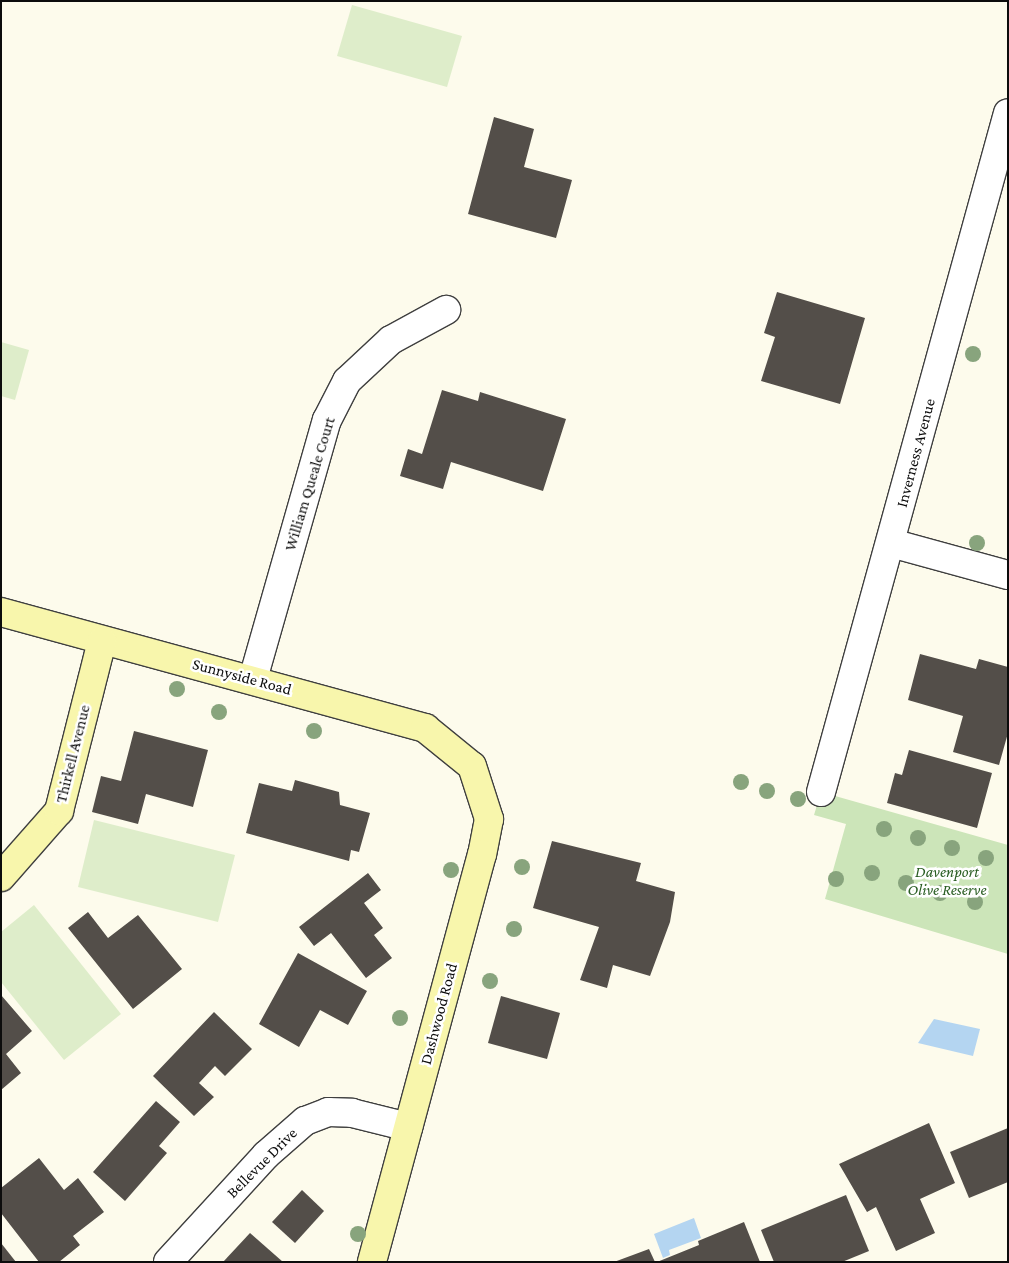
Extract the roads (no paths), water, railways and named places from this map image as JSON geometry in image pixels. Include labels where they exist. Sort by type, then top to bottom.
[{"type":"street","name":"Inverness Avenue","points":[[821,792],[1008,113]]},
{"type":"street","name":"William Queale Court","points":[[253,679],[327,420],[343,389],[361,366],[390,340],[446,310]]},
{"type":"street","points":[[891,543],[1008,575]]},
{"type":"street","name":"Sunnyside Road","points":[[1,612],[102,641],[253,679],[425,728],[472,766]]},
{"type":"street","name":"Thirkell Avenue","points":[[1,877],[59,811],[102,641]]},
{"type":"street","name":"Dashwood Road","points":[[372,1262],[487,828],[482,786],[472,766]]},
{"type":"street","name":"Bellevue Drive","points":[[168,1262],[266,1155],[305,1121],[328,1112],[352,1113],[408,1127]]},
{"type":"water","points":[[934,1019],[980,1029],[973,1056],[918,1043]]},
{"type":"water","points":[[694,1218],[701,1238],[669,1250],[670,1255],[663,1258],[654,1234]]},
{"type":"park label","name":"Davenport Olive Reserve","points":[[947,881]]}]
